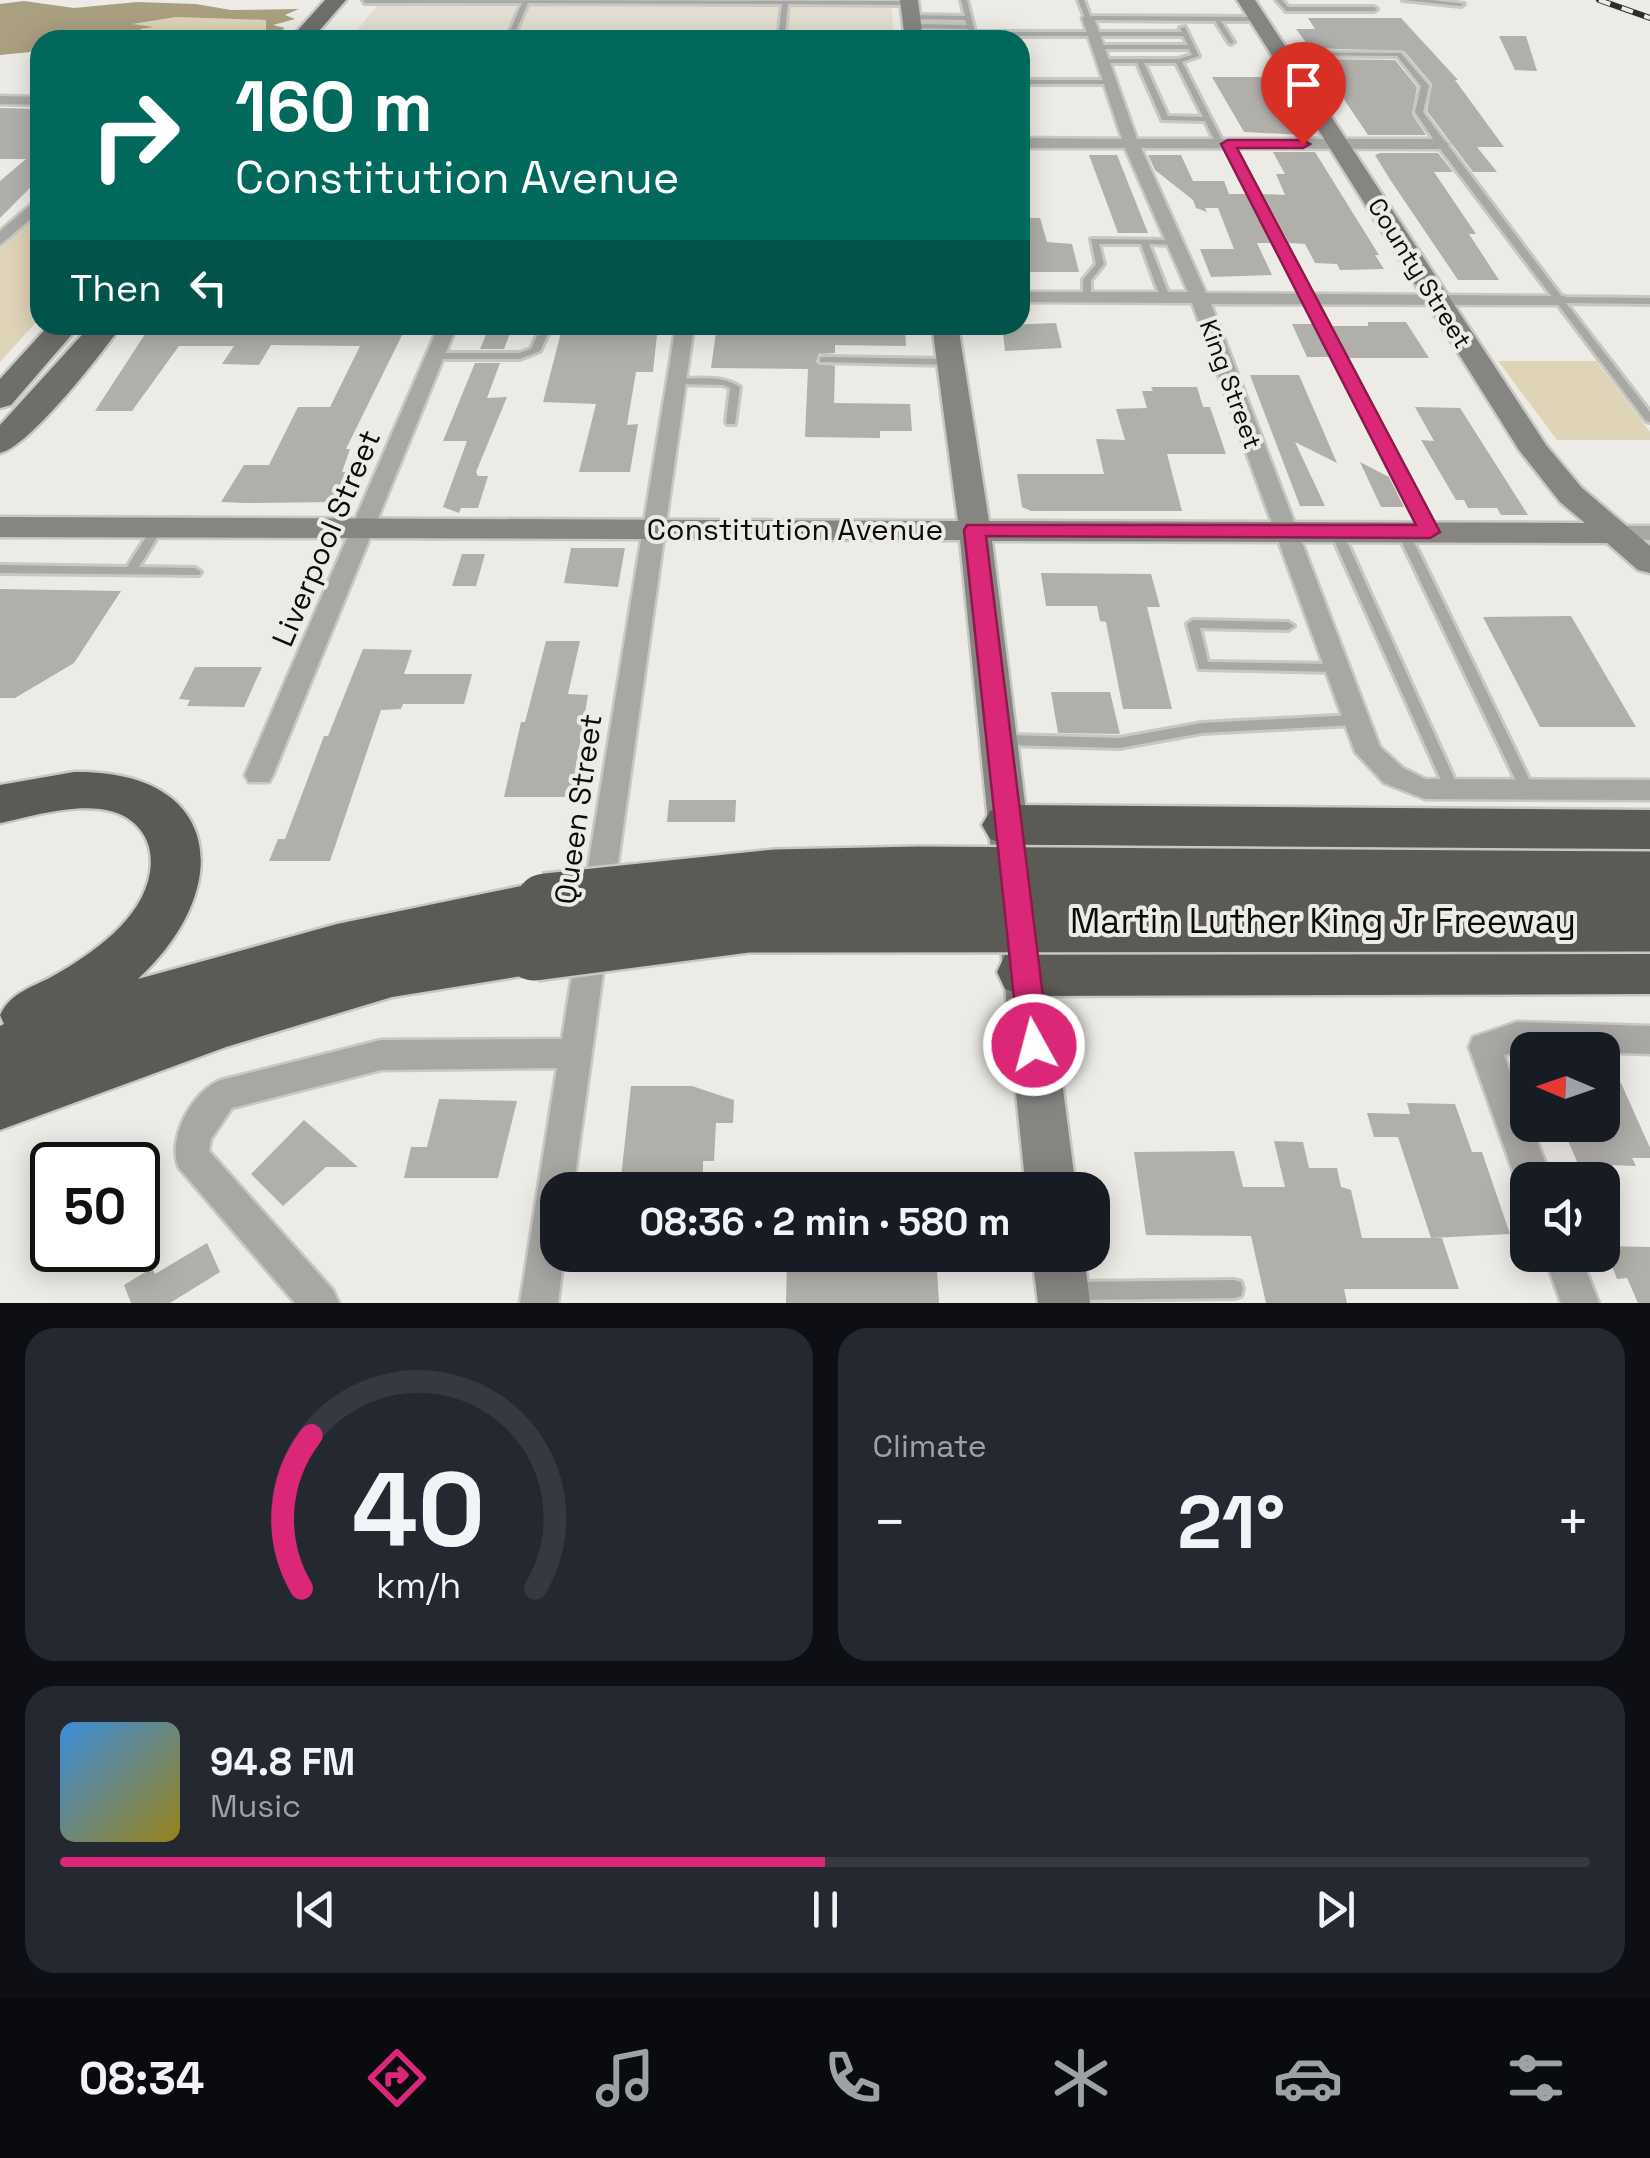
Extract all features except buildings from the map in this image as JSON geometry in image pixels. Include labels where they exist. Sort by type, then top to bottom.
[{"type":"highway","points":[[0,804],[52,792],[94,790],[126,795],[150,806],[165,821],[179,860],[173,889],[156,921],[100,978],[64,1000],[0,1028]]},
{"type":"highway","points":[[1008,826],[1519,808],[1650,830]]},
{"type":"highway","name":"Martin Luther King Jr Freeway","points":[[0,1102],[225,1022],[539,927],[736,882],[847,877],[1650,881]]},
{"type":"highway","name":"Martin Luther King Jr Freeway","points":[[0,1052],[170,991],[278,960],[439,922],[539,927],[747,923],[1650,922]]},
{"type":"highway","points":[[1026,972],[1650,970]]},
{"type":"main road","points":[[309,30],[336,0]]},
{"type":"main road","points":[[0,398],[56,335]]},
{"type":"main road","points":[[0,443],[38,406],[98,335]]},
{"type":"street","name":"County Street","points":[[1252,10],[1534,450],[1571,496],[1650,563]]},
{"type":"street","name":"King Street","points":[[1088,18],[1131,143],[1199,297],[1368,752],[1402,782],[1452,789]]},
{"type":"street","points":[[0,100],[30,101]]},
{"type":"street","points":[[1030,143],[1440,144]]},
{"type":"street","points":[[0,240],[30,212]]},
{"type":"street","points":[[1030,297],[1560,300]]},
{"type":"street","name":"Liverpool Street","points":[[259,775],[444,335]]},
{"type":"street","name":"Queen Street","points":[[539,1303],[683,335]]},
{"type":"street","points":[[948,343],[974,530],[1049,1172]]},
{"type":"street","name":"Constitution Avenue","points":[[0,527],[1650,534]]},
{"type":"street","points":[[1452,789],[1519,808],[1650,790]]},
{"type":"street","points":[[1527,1162],[1484,1047],[1517,1036],[1650,1040]]},
{"type":"street","points":[[320,1303],[192,1156],[194,1134],[222,1095],[381,1055],[576,1053]]},
{"type":"street","points":[[1568,1272],[1580,1303]]},
{"type":"lane","points":[[964,0],[971,30]]},
{"type":"lane","points":[[1080,0],[1088,18],[1217,19],[1252,10]]},
{"type":"lane","points":[[1279,0],[1286,9],[1374,9],[1366,0]]},
{"type":"lane","points":[[1406,0],[1462,4]]},
{"type":"lane","points":[[362,5],[434,1],[861,2],[911,17],[969,22]]},
{"type":"lane","points":[[513,30],[526,2]]},
{"type":"lane","points":[[782,30],[784,2]]},
{"type":"lane","points":[[1098,47],[1140,61],[1178,61],[1196,56],[1178,19]]},
{"type":"lane","points":[[1217,19],[1231,42]]},
{"type":"lane","points":[[1098,47],[1186,34]]},
{"type":"lane","points":[[1030,40],[1098,47],[1193,48]]},
{"type":"lane","points":[[1281,54],[1399,54],[1424,86],[1418,112],[1440,144],[1650,419]]},
{"type":"lane","points":[[1140,61],[1165,118],[1207,119]]},
{"type":"lane","points":[[1178,61],[1310,298],[1416,532],[1519,808]]},
{"type":"lane","points":[[1030,82],[1110,82]]},
{"type":"lane","points":[[1086,296],[1087,280],[1100,264],[1094,241],[1174,242]]},
{"type":"lane","points":[[1144,242],[1165,297]]},
{"type":"lane","points":[[1560,300],[1650,302]]},
{"type":"lane","points":[[435,356],[520,356],[535,351],[542,335]]},
{"type":"lane","points":[[823,360],[948,343]]},
{"type":"lane","points":[[676,382],[724,382],[736,388],[731,422]]},
{"type":"lane","points":[[132,570],[156,528]]},
{"type":"lane","points":[[1336,531],[1452,789]]},
{"type":"lane","points":[[0,569],[196,572]]},
{"type":"lane","points":[[1288,626],[1193,624],[1203,666],[1336,668]]},
{"type":"lane","points":[[999,740],[1119,743],[1202,728],[1355,720]]},
{"type":"lane","points":[[1061,1283],[1234,1289]]},
{"type":"shaded area","points":[[382,0],[891,0],[893,30],[357,30]]},
{"type":"shaded area","points":[[24,1],[74,8],[137,2],[196,4],[231,10],[299,9],[285,15],[295,19],[273,25],[285,28],[282,30],[266,30],[266,20],[176,17],[132,24],[154,27],[141,30],[30,30],[30,52],[0,55],[0,4]]},
{"type":"shaded area","points":[[176,17],[267,20],[267,30],[141,30],[152,27],[131,25],[136,21]]},
{"type":"shaded area","points":[[30,220],[30,329],[0,362],[0,249]]},
{"type":"shaded area","points":[[1498,361],[1596,361],[1650,432],[1650,440],[1557,440]]},
{"type":"railway","points":[[1599,0],[1650,18]]},
{"type":"route","points":[[1034,1045],[974,530],[1430,532],[1228,144],[1303,144]]}]
